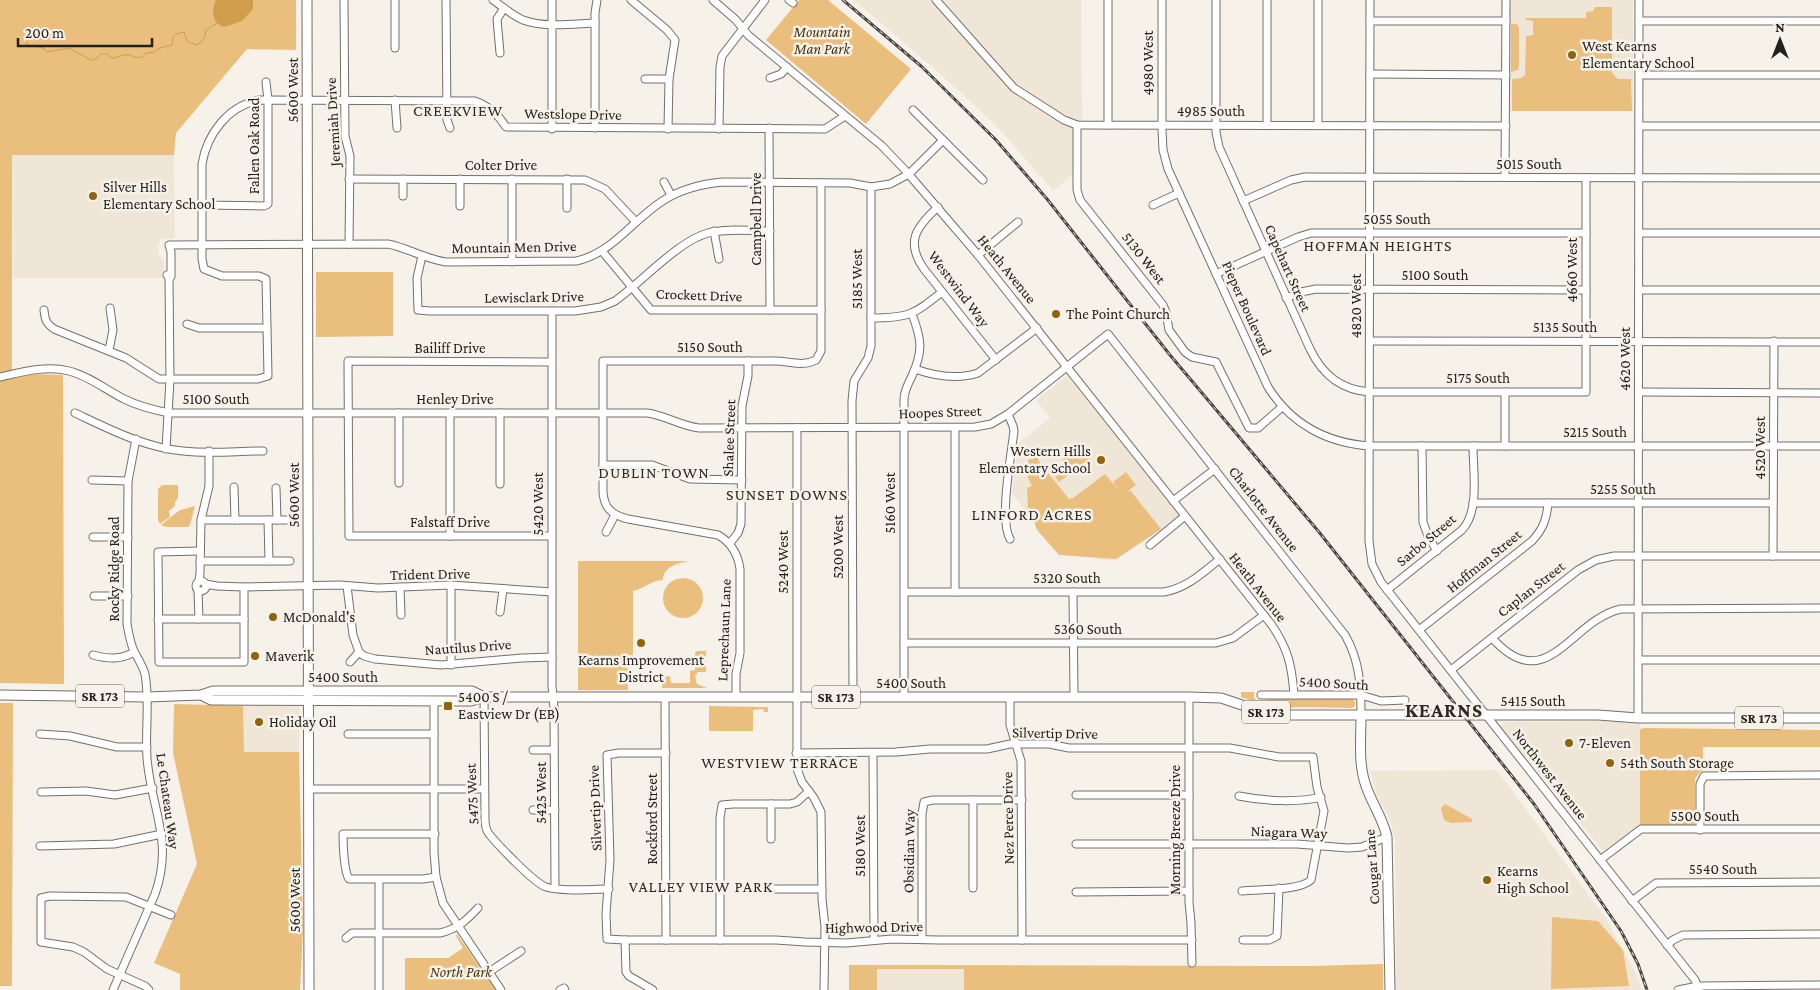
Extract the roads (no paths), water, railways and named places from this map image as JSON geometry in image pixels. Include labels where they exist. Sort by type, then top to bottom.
[{"type":"main road","name":"5600 West","points":[[307,0],[309,990]]},
{"type":"main road","name":"5400 South","points":[[201,696],[213,691],[472,691],[484,697]]},
{"type":"main road","name":"5400 South","points":[[0,696],[201,696],[211,700],[308,701],[472,701],[484,697],[1189,697]]},
{"type":"main road","name":"5415 South","points":[[1189,697],[1221,698],[1277,714],[1820,718]]},
{"type":"main road","name":"Cougar Lane","points":[[1361,716],[1363,773],[1366,787],[1384,823],[1387,837],[1390,990]]},
{"type":"street","name":"Jeremiah Drive","points":[[344,0],[345,136],[350,156],[349,244]]},
{"type":"street","points":[[395,0],[395,48]]},
{"type":"street","points":[[446,0],[447,120],[450,128]]},
{"type":"street","points":[[493,0],[523,20],[552,24],[595,23]]},
{"type":"street","points":[[552,0],[552,129]]},
{"type":"street","points":[[595,128],[595,23],[597,0]]},
{"type":"street","points":[[631,0],[673,36],[675,44],[668,80],[668,129]]},
{"type":"street","name":"Heath Avenue","points":[[713,0],[787,67],[882,146],[938,207],[1264,615],[1280,638],[1289,657],[1293,674],[1294,695]]},
{"type":"street","points":[[719,129],[720,61],[724,52],[765,0]]},
{"type":"street","name":"4985 South","points":[[936,0],[1014,88],[1064,120],[1077,125],[1506,126]]},
{"type":"street","points":[[1108,0],[1108,125]]},
{"type":"street","name":"4980 West","points":[[1161,125],[1162,0]]},
{"type":"street","name":"Capehart Street","points":[[1216,0],[1216,125],[1217,142],[1220,152],[1286,298],[1322,370],[1338,383],[1348,388],[1370,392]]},
{"type":"street","points":[[1267,0],[1267,125]]},
{"type":"street","points":[[1318,0],[1318,125]]},
{"type":"street","name":"4820 West","points":[[1370,0],[1370,551]]},
{"type":"street","points":[[1506,0],[1506,178]]},
{"type":"street","name":"4620 West","points":[[1638,718],[1640,660],[1640,0]]},
{"type":"street","points":[[500,53],[497,18],[504,8]]},
{"type":"street","points":[[1370,21],[1506,21]]},
{"type":"street","points":[[1640,21],[1820,21]]},
{"type":"street","points":[[770,78],[781,74],[787,67]]},
{"type":"street","points":[[1370,74],[1506,75]]},
{"type":"street","points":[[1640,75],[1820,75]]},
{"type":"street","points":[[645,79],[668,80]]},
{"type":"street","name":"Fallen Oak Road","points":[[202,205],[264,206],[268,204],[268,100],[266,82]]},
{"type":"street","name":"Westslope Drive","points":[[267,328],[266,278],[259,276],[222,276],[204,269],[203,265],[202,164],[204,151],[209,140],[230,112],[247,102],[268,100],[475,100],[493,110],[506,127],[552,129],[824,129],[845,116]]},
{"type":"street","points":[[395,100],[397,128]]},
{"type":"street","points":[[913,110],[983,180]]},
{"type":"street","name":"5130 West","points":[[1077,125],[1077,190],[1080,200],[1164,305],[1169,330],[1192,357],[1216,362],[1247,426],[1253,429],[1261,427],[1282,407]]},
{"type":"street","name":"Pieper Boulevard","points":[[1161,125],[1165,158],[1179,193],[1264,378],[1282,407],[1304,426],[1316,433],[1348,444],[1370,446]]},
{"type":"street","points":[[1640,126],[1820,126]]},
{"type":"street","name":"Campbell Drive","points":[[769,128],[770,310]]},
{"type":"street","name":"Mountain Men Drive","points":[[170,380],[169,278],[167,276],[167,252],[169,247],[202,244],[388,244],[403,247],[422,256],[446,262],[576,261],[587,259],[602,251],[660,202],[671,195],[690,188],[709,184],[770,182],[850,183],[871,187],[890,184],[909,174],[943,140]]},
{"type":"street","name":"5015 South","points":[[1243,201],[1298,178],[1820,178]]},
{"type":"street","name":"4660 West","points":[[1586,178],[1586,392]]},
{"type":"street","name":"Colter Drive","points":[[349,179],[585,180],[600,185],[610,193],[636,222]]},
{"type":"street","points":[[403,179],[403,196]]},
{"type":"street","points":[[460,179],[460,206]]},
{"type":"street","points":[[512,179],[512,262]]},
{"type":"street","points":[[567,179],[567,208]]},
{"type":"street","points":[[664,182],[671,195]]},
{"type":"street","points":[[821,183],[821,310]]},
{"type":"street","name":"5185 West","points":[[862,369],[870,352],[871,187]]},
{"type":"street","points":[[1153,205],[1179,193]]},
{"type":"street","name":"Westwind Way","points":[[938,207],[919,226],[914,244],[916,257],[996,360]]},
{"type":"street","points":[[978,255],[1018,222]]},
{"type":"street","points":[[714,231],[719,259]]},
{"type":"street","name":"Lewisclark Drive","points":[[422,256],[417,278],[418,310],[575,311],[601,307],[615,301],[684,244],[701,235],[714,231],[770,231]]},
{"type":"street","name":"5055 South","points":[[1216,274],[1311,233],[1586,233]]},
{"type":"street","points":[[1639,233],[1820,233]]},
{"type":"street","name":"Crockett Drive","points":[[602,251],[651,310],[821,310]]},
{"type":"street","name":"5100 South","points":[[1286,298],[1309,290],[1586,290]]},
{"type":"street","points":[[1639,290],[1820,290]]},
{"type":"street","points":[[871,318],[897,318],[912,314],[942,292]]},
{"type":"street","points":[[109,350],[113,330],[110,308]]},
{"type":"street","points":[[44,310],[47,323],[54,330],[109,350],[126,358],[159,379],[258,379],[268,376],[267,328],[199,328],[187,324]]},
{"type":"street","name":"5150 South","points":[[603,413],[603,361],[782,361],[806,364],[816,360],[821,351],[821,310]]},
{"type":"street","name":"5420 West","points":[[552,311],[553,697]]},
{"type":"street","name":"5160 West","points":[[904,697],[904,395],[915,369],[921,345],[912,314]]},
{"type":"street","points":[[915,369],[941,376],[978,373],[1036,328]]},
{"type":"street","name":"Hoopes Street","points":[[603,413],[655,414],[692,427],[955,428],[982,426],[998,421],[1008,414],[1108,334]]},
{"type":"street","name":"Charlotte Avenue","points":[[1108,334],[1346,635],[1358,663],[1361,716]]},
{"type":"street","name":"5135 South","points":[[1370,341],[1820,342]]},
{"type":"street","name":"4520 West","points":[[1773,556],[1774,341]]},
{"type":"street","name":"Bailiff Drive","points":[[349,412],[348,361],[551,362]]},
{"type":"street","name":"Shalee Street","points":[[730,543],[738,533],[741,524],[742,406],[748,376],[748,361]]},
{"type":"street","name":"5200 West","points":[[852,697],[851,428],[853,386],[856,377],[862,369]]},
{"type":"street","name":"5100 South","points":[[0,377],[29,370],[67,370],[81,374],[126,400],[169,413],[308,412]]},
{"type":"street","points":[[166,448],[170,380]]},
{"type":"street","name":"5175 South","points":[[1370,392],[1586,392]]},
{"type":"street","points":[[1505,392],[1505,446]]},
{"type":"street","points":[[1639,392],[1820,393]]},
{"type":"street","name":"Henley Drive","points":[[308,412],[603,413]]},
{"type":"street","name":"Falstaff Drive","points":[[349,412],[349,536],[552,536]]},
{"type":"street","points":[[76,413],[136,439],[166,448],[183,451],[264,452]]},
{"type":"street","points":[[399,413],[399,483]]},
{"type":"street","points":[[450,413],[450,536]]},
{"type":"street","points":[[500,413],[500,484]]},
{"type":"street","points":[[603,413],[603,498],[608,509],[615,515],[628,519],[718,535],[730,543]]},
{"type":"street","points":[[1008,414],[1014,431],[1006,508],[1006,529],[1010,539]]},
{"type":"street","name":"5240 West","points":[[797,428],[796,753],[799,776],[821,812],[825,942],[824,990]]},
{"type":"street","points":[[955,428],[955,592]]},
{"type":"street","name":"Rocky Ridge Road","points":[[136,439],[128,481],[127,624],[134,652],[145,672],[147,696]]},
{"type":"street","name":"5215 South","points":[[1370,446],[1820,446]]},
{"type":"street","points":[[1422,446],[1423,522],[1428,536],[1437,551]]},
{"type":"street","name":"Sarbo Street","points":[[1388,590],[1467,524],[1472,514],[1473,503],[1473,446]]},
{"type":"street","points":[[199,619],[202,586],[200,573],[201,520],[209,486],[209,452]]},
{"type":"street","points":[[603,465],[652,465],[690,478],[742,480]]},
{"type":"street","points":[[1174,501],[1215,468]]},
{"type":"street","points":[[92,480],[128,481]]},
{"type":"street","points":[[234,487],[235,520]]},
{"type":"street","points":[[276,488],[277,520]]},
{"type":"street","name":"5255 South","points":[[1473,503],[1773,503]]},
{"type":"street","name":"Hoffman Street","points":[[1419,630],[1536,537],[1547,519],[1548,503]]},
{"type":"street","points":[[606,532],[615,515]]},
{"type":"street","points":[[1150,545],[1186,516]]},
{"type":"street","points":[[201,520],[292,520]]},
{"type":"street","points":[[268,520],[269,561]]},
{"type":"street","points":[[93,537],[128,537]]},
{"type":"street","name":"Leprechaun Lane","points":[[730,543],[738,558],[740,569],[740,652],[736,674],[736,697]]},
{"type":"street","points":[[200,551],[158,552],[159,662],[244,662],[244,586]]},
{"type":"street","name":"Northwest Avenue","points":[[1370,551],[1374,570],[1388,590],[1699,988]]},
{"type":"street","name":"Caplan Street","points":[[1451,670],[1587,564],[1604,557],[1820,556]]},
{"type":"street","name":"5320 South","points":[[904,592],[1171,591],[1191,582],[1220,559]]},
{"type":"street","points":[[200,561],[290,561]]},
{"type":"street","points":[[451,585],[451,665]]},
{"type":"street","name":"Trident Drive","points":[[202,586],[347,586],[378,588],[451,585],[552,592]]},
{"type":"street","points":[[347,586],[354,640],[359,652],[350,662]]},
{"type":"street","points":[[400,587],[401,615]]},
{"type":"street","points":[[500,612],[502,590]]},
{"type":"street","points":[[1074,592],[1074,697]]},
{"type":"street","points":[[94,596],[128,596]]},
{"type":"street","points":[[1492,638],[1502,650],[1515,658],[1522,661],[1536,661],[1557,652],[1607,613],[1621,609],[1820,608]]},
{"type":"street","name":"5360 South","points":[[904,643],[1216,643],[1233,638],[1264,615]]},
{"type":"street","points":[[158,619],[244,619]]},
{"type":"street","points":[[94,655],[111,658],[128,656],[134,652]]},
{"type":"street","name":"Nautilus Drive","points":[[359,652],[364,656],[375,659],[429,665],[552,657]]},
{"type":"street","points":[[1640,660],[1820,660]]},
{"type":"street","name":"5400 South","points":[[1261,695],[1361,695],[1381,701],[1405,700]]},
{"type":"street","name":"Le Chateau Way","points":[[113,990],[158,886],[162,869],[162,834],[148,768],[147,696]]},
{"type":"street","name":"5475 West","points":[[484,697],[486,829],[538,883],[555,888]]},
{"type":"street","name":"5425 West","points":[[553,697],[555,888]]},
{"type":"street","name":"Rockford Street","points":[[665,697],[666,940]]},
{"type":"street","name":"Nez Perce Drive","points":[[1010,697],[1010,725],[1017,744],[1020,761],[1022,800],[1022,940]]},
{"type":"street","name":"Morning Breeze Drive","points":[[1189,697],[1189,892],[1192,963]]},
{"type":"street","points":[[434,701],[436,877],[443,902],[501,990]]},
{"type":"street","points":[[40,734],[70,736],[117,747],[147,747]]},
{"type":"street","points":[[348,734],[434,734]]},
{"type":"street","name":"Silvertip Drive","points":[[796,753],[987,749],[1017,744],[1049,744],[1069,748],[1230,748],[1279,756],[1313,757],[1316,782],[1321,797]]},
{"type":"street","points":[[533,750],[554,750]]},
{"type":"street","name":"5180 West","points":[[873,752],[874,939]]},
{"type":"street","name":"Silvertip Drive","points":[[608,889],[610,854],[607,755],[619,753],[666,753]]},
{"type":"street","points":[[1700,830],[1700,784],[1702,778],[1708,775],[1820,775]]},
{"type":"street","points":[[41,792],[86,792],[115,795],[153,788]]},
{"type":"street","points":[[309,789],[484,789]]},
{"type":"street","points":[[720,940],[720,818],[722,805],[797,802],[809,791]]},
{"type":"street","points":[[1076,795],[1189,795]]},
{"type":"street","points":[[1239,796],[1256,799],[1311,799],[1321,797],[1324,816],[1311,880],[1297,887],[1242,891]]},
{"type":"street","name":"Obsidian Way","points":[[922,939],[922,814],[924,802],[934,800],[1022,800]]},
{"type":"street","points":[[973,800],[973,888]]},
{"type":"street","points":[[771,804],[771,839]]},
{"type":"street","points":[[533,810],[554,810]]},
{"type":"street","name":"5500 South","points":[[1600,860],[1638,830],[1820,829]]},
{"type":"street","points":[[40,846],[114,844],[162,834]]},
{"type":"street","points":[[435,834],[343,834],[343,853],[349,879],[424,879],[436,877]]},
{"type":"street","name":"Niagara Way","points":[[1076,844],[1317,845],[1356,848],[1387,837]]},
{"type":"street","points":[[379,880],[379,990]]},
{"type":"street","name":"5540 South","points":[[1632,901],[1656,883],[1820,882]]},
{"type":"street","points":[[555,888],[608,889]]},
{"type":"street","points":[[1242,940],[1269,940],[1277,936],[1279,929],[1279,888]]},
{"type":"street","name":"Highwood Drive","points":[[608,889],[607,938],[625,940],[776,940],[846,943],[874,939],[1192,940]]},
{"type":"street","points":[[772,889],[822,889]]},
{"type":"street","points":[[1076,892],[1189,892]]},
{"type":"street","points":[[149,990],[145,986],[107,969],[84,952],[58,944],[41,942],[41,898],[50,896],[118,896],[132,899],[171,916]]},
{"type":"street","points":[[346,938],[352,933],[440,932],[458,927],[478,908]]},
{"type":"street","points":[[1667,945],[1684,935],[1820,934]]},
{"type":"street","points":[[625,940],[626,972],[629,976],[653,990]]},
{"type":"street","points":[[489,972],[521,951]]},
{"type":"street","points":[[1678,990],[1752,987],[1803,988],[1820,985]]},
{"type":"street","points":[[560,990],[564,988],[565,990]]},
{"type":"waterway","points":[[25,41],[28,45],[43,48],[47,52],[69,48],[91,60],[94,60],[101,54],[107,54],[112,58],[124,55],[138,58],[146,53],[172,45],[173,37],[184,32],[187,41],[197,45],[204,39],[206,30],[217,23]]},
{"type":"railway","points":[[843,0],[921,66],[996,140],[1047,199],[1170,355],[1319,532],[1534,804],[1621,931],[1638,964],[1647,990]]},
{"type":"place","name":"West Kearns Elementary School","points":[[1572,55]]},
{"type":"place","name":"Silver Hills Elementary School","points":[[93,196]]},
{"type":"place","name":"The Point Church","points":[[1056,314]]},
{"type":"place","name":"Western Hills Elementary School","points":[[1101,460]]},
{"type":"place","name":"McDonald's","points":[[273,617]]},
{"type":"place","name":"Kearns Improvement District","points":[[641,643]]},
{"type":"place","name":"Maverik","points":[[255,656]]},
{"type":"place","name":"5400 S / Eastview Dr (EB)","points":[[448,706]]},
{"type":"place","name":"Holiday Oil","points":[[259,722]]},
{"type":"place","name":"7-Eleven","points":[[1569,743]]},
{"type":"place","name":"54th South Storage","points":[[1610,763]]},
{"type":"place","name":"Kearns High School","points":[[1487,880]]},
{"type":"district","name":"CREEKVIEW","points":[[458,110]]},
{"type":"district","name":"HOFFMAN HEIGHTS","points":[[1378,245]]},
{"type":"district","name":"DUBLIN TOWN","points":[[654,472]]},
{"type":"district","name":"SUNSET DOWNS","points":[[787,494]]},
{"type":"district","name":"LINFORD ACRES","points":[[1032,514]]},
{"type":"district","name":"KEARNS","points":[[1444,710]]},
{"type":"district","name":"WESTVIEW TERRACE","points":[[780,762]]},
{"type":"district","name":"VALLEY VIEW PARK","points":[[701,886]]},
{"type":"park label","name":"Mountain Man Park","points":[[822,40]]},
{"type":"park label","name":"North Park","points":[[461,972]]}]
